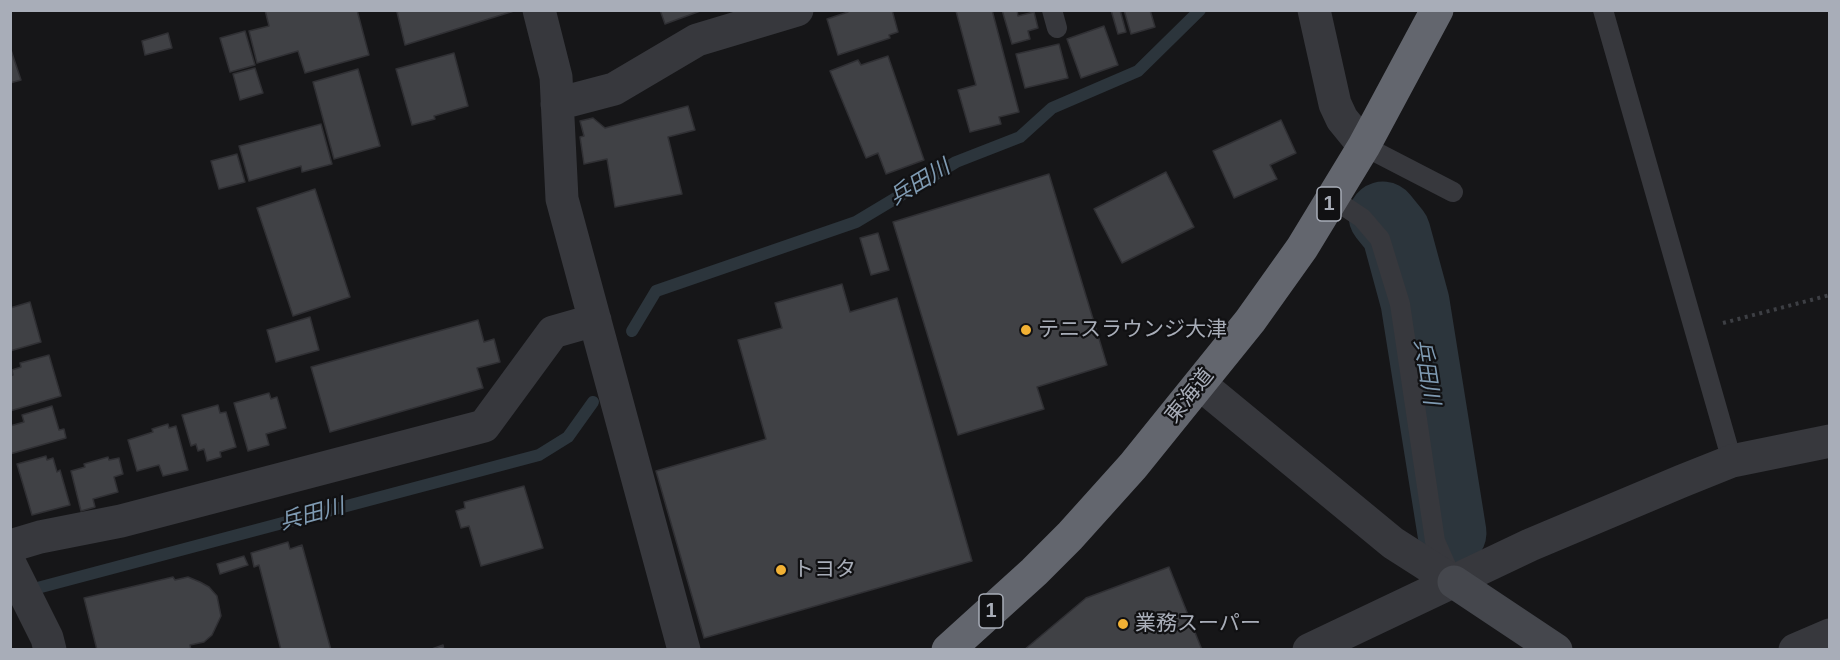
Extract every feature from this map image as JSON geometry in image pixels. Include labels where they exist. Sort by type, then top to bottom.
[{"type":"highway","name":"東海道","points":[[948,650],[1070,536],[1133,466],[1250,321],[1295,257],[1364,146],[1437,10]]},
{"type":"street","points":[[539,10],[556,77],[562,199],[684,650]]},
{"type":"street","points":[[557,104],[614,89],[697,40],[797,10]]},
{"type":"street","points":[[1314,10],[1335,104],[1342,119],[1364,146]]},
{"type":"street","points":[[49,644],[12,561],[40,537],[121,521],[484,426],[553,332],[594,320]]},
{"type":"street","points":[[1200,384],[1393,543],[1556,650]]},
{"type":"street","points":[[1309,650],[1530,545],[1732,461],[1830,441]]},
{"type":"street","points":[[1795,650],[1830,635]]},
{"type":"lane","points":[[1603,10],[1732,461]]},
{"type":"lane","points":[[1364,146],[1453,192]]},
{"type":"lane","points":[[1332,198],[1362,218],[1380,239],[1400,303],[1435,541],[1454,582]]},
{"type":"path","points":[[1695,331],[1830,295]]},
{"type":"building","points":[[265,10],[357,10],[369,55],[305,73],[298,51],[257,63],[249,31],[269,26]]},
{"type":"building","points":[[403,10],[514,11],[405,45],[397,12]]},
{"type":"building","points":[[660,10],[703,10],[665,24]]},
{"type":"building","points":[[848,10],[892,10],[898,32],[889,35],[890,38],[838,55],[827,19],[848,12]]},
{"type":"building","points":[[992,10],[1019,112],[999,117],[1001,124],[970,132],[958,90],[976,85],[956,11]]},
{"type":"building","points":[[1002,10],[1017,10],[1018,16],[1034,12],[1038,28],[1028,31],[1030,39],[1012,44]]},
{"type":"building","points":[[1111,10],[1120,10],[1126,32],[1118,34]]},
{"type":"building","points":[[1124,10],[1150,10],[1155,27],[1131,34]]},
{"type":"building","points":[[1104,26],[1118,65],[1081,78],[1067,39]]},
{"type":"building","points":[[245,31],[255,65],[230,72],[220,38]]},
{"type":"building","points":[[168,33],[172,48],[145,55],[142,41]]},
{"type":"building","points":[[1059,44],[1068,78],[1025,88],[1016,54]]},
{"type":"building","points":[[10,47],[21,80],[10,83]]},
{"type":"building","points":[[454,53],[468,106],[412,125],[396,69]]},
{"type":"building","points":[[888,56],[924,160],[886,174],[878,153],[866,158],[830,71],[858,60],[861,65]]},
{"type":"building","points":[[255,68],[263,93],[240,100],[233,74]]},
{"type":"building","points":[[358,69],[380,146],[334,159],[313,82]]},
{"type":"building","points":[[688,106],[695,130],[668,137],[682,194],[615,207],[607,159],[584,164],[580,137],[584,136],[580,121],[593,118],[605,128]]},
{"type":"building","points":[[1281,120],[1296,153],[1270,165],[1277,179],[1234,198],[1213,151]]},
{"type":"building","points":[[321,124],[332,164],[302,172],[301,166],[249,181],[239,146]]},
{"type":"building","points":[[237,154],[245,182],[219,189],[211,161]]},
{"type":"building","points":[[1166,172],[1194,227],[1122,263],[1094,209]]},
{"type":"building","points":[[1049,174],[1107,365],[1037,387],[1044,409],[958,435],[893,222]]},
{"type":"building","points":[[315,189],[350,297],[293,316],[257,208]]},
{"type":"building","points":[[878,233],[889,270],[871,275],[860,238]]},
{"type":"building","points":[[842,284],[850,312],[897,298],[972,561],[704,638],[656,471],[766,439],[738,340],[782,328],[775,303]]},
{"type":"building","points":[[30,302],[41,342],[10,351],[10,308]]},
{"type":"building","points":[[310,317],[319,350],[276,362],[267,330]]},
{"type":"building","points":[[478,320],[484,342],[494,339],[500,362],[477,368],[483,388],[330,432],[311,367]]},
{"type":"building","points":[[49,355],[61,396],[10,411],[12,370],[21,367],[20,363]]},
{"type":"building","points":[[269,393],[271,399],[277,397],[286,428],[266,434],[269,445],[248,451],[234,403]]},
{"type":"building","points":[[218,405],[220,413],[226,412],[236,447],[220,452],[221,457],[207,461],[204,449],[198,451],[196,444],[191,446],[182,415]]},
{"type":"building","points":[[52,406],[59,430],[64,429],[66,438],[10,454],[10,426],[24,422],[22,415]]},
{"type":"building","points":[[168,424],[169,428],[176,426],[188,470],[163,476],[159,465],[137,471],[128,440],[153,432],[152,429]]},
{"type":"building","points":[[46,456],[47,460],[53,458],[57,472],[60,470],[70,505],[32,515],[17,464]]},
{"type":"building","points":[[108,457],[109,460],[119,458],[123,474],[114,477],[118,492],[93,499],[95,507],[81,511],[71,471],[85,467],[84,464]]},
{"type":"building","points":[[524,486],[543,548],[481,566],[469,526],[461,528],[456,511],[465,508],[464,502]]},
{"type":"building","points":[[288,542],[290,549],[302,545],[331,650],[281,650],[259,565],[254,567],[251,553]]},
{"type":"building","points":[[244,556],[248,565],[220,574],[217,564]]},
{"type":"building","name":"業務スーパー","points":[[1169,567],[1202,650],[1024,650],[1086,598]]},
{"type":"building","points":[[173,577],[175,580],[188,577],[200,582],[209,587],[217,596],[221,616],[212,635],[204,642],[190,645],[191,650],[97,650],[84,598]]},
{"type":"building","points":[[443,645],[444,650],[429,650]]},
{"type":"waterway","name":"兵田川","points":[[632,331],[656,291],[856,222],[956,162],[1020,137],[1052,108],[1138,71],[1200,10]]},
{"type":"waterway","name":"兵田川","points":[[1383,216],[1396,232],[1415,302],[1452,533]]},
{"type":"waterway","name":"兵田川","points":[[26,591],[539,455],[568,437],[593,402]]},
{"type":"place","name":"テニスラウンジ大津","points":[[1026,330]]},
{"type":"place","name":"トヨタ","points":[[781,570]]},
{"type":"place","name":"業務スーパー","points":[[1123,624]]}]
